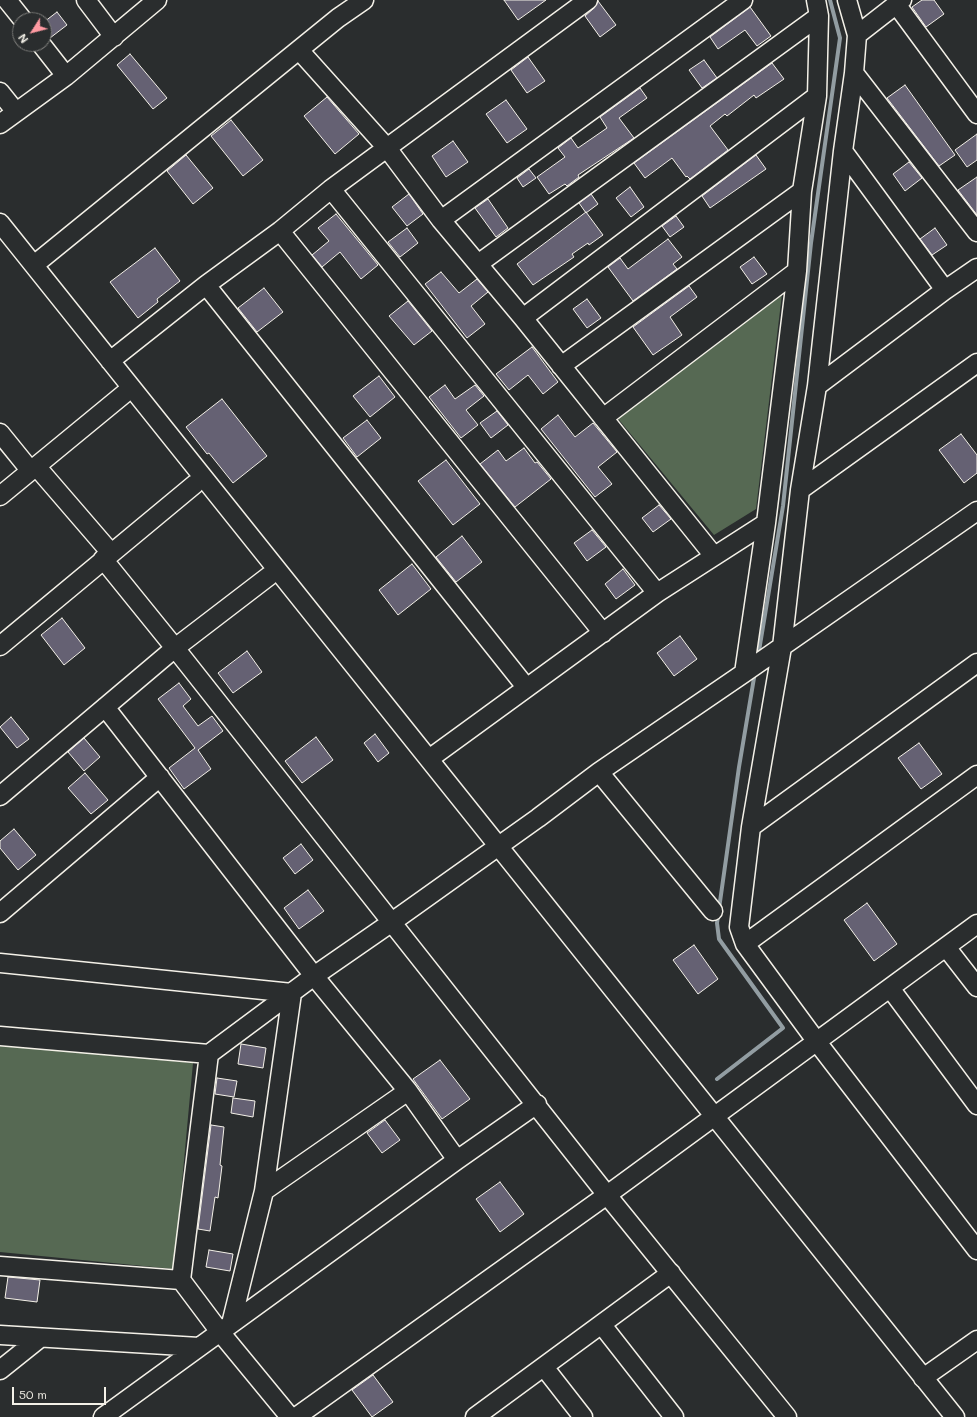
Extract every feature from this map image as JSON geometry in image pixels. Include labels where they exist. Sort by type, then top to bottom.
[{"type":"street","points":[[7,0],[17,12]]},
{"type":"street","points":[[86,0],[114,37]]},
{"type":"street","points":[[0,124],[66,76],[157,0]]},
{"type":"street","points":[[34,265],[338,18],[364,0]]},
{"type":"street","points":[[110,361],[206,285],[280,231],[331,189],[588,0]]},
{"type":"street","points":[[442,220],[743,0]]},
{"type":"street","points":[[847,0],[856,35],[854,73],[843,151],[817,386],[800,490],[782,647],[751,827],[739,927],[745,944],[816,1042],[977,1250]]},
{"type":"street","points":[[856,35],[899,2],[977,114]]},
{"type":"street","points":[[478,264],[817,8]]},
{"type":"street","points":[[744,674],[766,523],[797,271],[802,191],[817,96],[817,8]]},
{"type":"street","points":[[299,50],[387,148],[442,220],[714,556]]},
{"type":"street","points":[[47,52],[66,76]]},
{"type":"street","points":[[854,73],[977,232]]},
{"type":"street","points":[[0,92],[16,112]]},
{"type":"street","points":[[522,318],[817,96]]},
{"type":"street","points":[[843,151],[945,290]]},
{"type":"street","points":[[331,189],[657,593]]},
{"type":"street","points":[[561,366],[802,191]]},
{"type":"street","points":[[0,223],[429,759],[494,850]]},
{"type":"street","points":[[280,231],[603,633]]},
{"type":"street","points":[[0,239],[269,576],[494,850],[710,1120],[955,1417]]},
{"type":"street","points":[[817,386],[945,290],[977,268]]},
{"type":"street","points":[[603,418],[797,271]]},
{"type":"street","points":[[206,285],[526,687]]},
{"type":"street","points":[[800,490],[977,363]]},
{"type":"street","points":[[0,496],[124,394]]},
{"type":"street","points":[[0,433],[33,468],[107,556],[175,648],[607,1195],[787,1417]]},
{"type":"street","points":[[0,646],[195,484]]},
{"type":"street","points":[[0,1036],[209,1054],[314,976],[494,850],[599,772],[744,674],[977,511]]},
{"type":"street","points":[[429,759],[657,593],[766,523]]},
{"type":"street","points":[[0,796],[175,648],[269,576]]},
{"type":"street","points":[[751,827],[977,663]]},
{"type":"street","points":[[105,707],[314,976],[408,1091],[457,1160]]},
{"type":"street","points":[[599,772],[713,911]]},
{"type":"street","points":[[745,944],[977,775]]},
{"type":"street","points":[[0,913],[160,777]]},
{"type":"street","points":[[296,1417],[607,1195],[977,924]]},
{"type":"street","points":[[946,947],[977,987]]},
{"type":"street","points":[[0,963],[292,993]]},
{"type":"street","points":[[890,988],[977,1104]]},
{"type":"street","points":[[225,1328],[264,1191],[292,993]]},
{"type":"street","points":[[181,1280],[209,1054]]},
{"type":"street","points":[[264,1191],[408,1091]]},
{"type":"street","points":[[103,1417],[536,1104]]},
{"type":"street","points":[[710,1120],[939,1417]]},
{"type":"street","points":[[0,1266],[181,1280],[225,1328],[290,1417]]},
{"type":"street","points":[[475,1417],[497,1411],[544,1367],[672,1274]]},
{"type":"street","points":[[602,1325],[674,1417]]},
{"type":"street","points":[[0,1335],[198,1347]]},
{"type":"street","points":[[0,1370],[40,1338]]},
{"type":"street","points":[[923,1378],[977,1340]]},
{"type":"street","points":[[544,1367],[583,1417]]},
{"type":"green space","points":[[783,286],[756,509],[714,535],[615,415]]},
{"type":"green space","points":[[0,1044],[193,1063],[174,1269],[0,1252]]},
{"type":"building","points":[[504,0],[546,0],[518,20]]},
{"type":"building","points":[[922,0],[934,0],[944,14],[926,27],[912,7]]},
{"type":"building","points":[[598,1],[616,25],[600,37],[585,16],[594,8]]},
{"type":"building","points":[[750,7],[771,36],[757,46],[745,30],[718,49],[710,37]]},
{"type":"building","points":[[57,12],[67,25],[52,36],[52,16]]},
{"type":"building","points":[[130,54],[167,98],[153,109],[117,65]]},
{"type":"building","points":[[528,57],[545,81],[527,93],[511,70]]},
{"type":"building","points":[[704,60],[717,78],[702,88],[689,70]]},
{"type":"building","points":[[772,63],[784,79],[756,98],[754,95],[727,116],[725,114],[710,126],[728,150],[690,179],[687,176],[686,177],[672,158],[645,178],[634,163]]},
{"type":"building","points":[[905,85],[955,155],[939,166],[887,98]]},
{"type":"building","points":[[640,88],[647,98],[619,118],[634,138],[578,175],[579,177],[567,186],[565,184],[549,194],[537,177],[565,157],[558,148],[571,138],[578,148],[607,128],[600,117]]},
{"type":"building","points":[[327,97],[359,134],[335,154],[304,116]]},
{"type":"building","points":[[506,100],[527,129],[507,143],[486,114]]},
{"type":"building","points":[[231,120],[263,160],[243,176],[211,136]]},
{"type":"building","points":[[977,134],[977,160],[967,167],[955,150]]},
{"type":"building","points":[[453,141],[468,162],[446,177],[432,156]]},
{"type":"building","points":[[186,155],[213,188],[193,204],[167,171]]},
{"type":"building","points":[[756,155],[766,169],[710,208],[702,196]]},
{"type":"building","points":[[909,162],[922,178],[905,191],[893,174]]},
{"type":"building","points":[[529,169],[536,178],[523,187],[517,178]]},
{"type":"building","points":[[977,177],[977,215],[958,190]]},
{"type":"building","points":[[630,187],[644,207],[631,217],[616,198]]},
{"type":"building","points":[[409,194],[423,214],[407,226],[392,207]]},
{"type":"building","points":[[591,194],[598,204],[586,213],[579,203]]},
{"type":"building","points":[[488,199],[508,228],[496,237],[475,208]]},
{"type":"building","points":[[586,212],[603,235],[589,245],[588,243],[572,254],[574,257],[533,285],[517,264]]},
{"type":"building","points":[[336,214],[378,265],[361,279],[340,252],[322,267],[312,255],[329,241],[318,228]]},
{"type":"building","points":[[676,216],[684,227],[670,237],[662,226]]},
{"type":"building","points":[[407,228],[418,243],[400,257],[388,242]]},
{"type":"building","points":[[935,228],[947,245],[932,255],[920,239]]},
{"type":"building","points":[[668,239],[682,257],[673,264],[677,269],[633,301],[608,267],[620,258],[628,269]]},
{"type":"building","points":[[155,248],[180,281],[157,299],[158,302],[138,318],[110,282]]},
{"type":"building","points":[[754,257],[767,274],[752,284],[740,267]]},
{"type":"building","points":[[441,272],[459,293],[477,279],[488,292],[471,306],[485,324],[467,338],[425,284]]},
{"type":"building","points":[[689,286],[697,297],[670,317],[682,335],[653,355],[633,327]]},
{"type":"building","points":[[264,288],[283,312],[257,332],[238,308]]},
{"type":"building","points":[[587,299],[601,318],[587,328],[573,309]]},
{"type":"building","points":[[408,301],[432,331],[414,345],[389,316]]},
{"type":"building","points":[[532,347],[558,382],[543,394],[528,375],[509,390],[496,374]]},
{"type":"building","points":[[379,376],[395,397],[370,417],[353,396]]},
{"type":"building","points":[[445,385],[455,399],[475,385],[484,396],[466,410],[478,425],[461,438],[429,397]]},
{"type":"building","points":[[222,399],[267,456],[233,483],[209,453],[207,454],[186,427]]},
{"type":"building","points":[[497,411],[508,425],[491,438],[480,423]]},
{"type":"building","points":[[558,415],[575,437],[593,423],[617,452],[598,467],[612,484],[595,497],[541,429]]},
{"type":"building","points":[[367,420],[381,438],[357,457],[343,438]]},
{"type":"building","points":[[961,434],[977,455],[977,473],[964,483],[939,450]]},
{"type":"building","points":[[524,448],[535,463],[537,462],[551,479],[515,507],[480,464],[498,450],[506,461]]},
{"type":"building","points":[[446,460],[480,504],[453,525],[418,481]]},
{"type":"building","points":[[659,505],[671,519],[653,532],[642,518]]},
{"type":"building","points":[[592,530],[606,547],[587,561],[574,543]]},
{"type":"building","points":[[462,536],[482,562],[456,582],[436,557]]},
{"type":"building","points":[[412,564],[431,589],[398,615],[379,590]]},
{"type":"building","points":[[623,569],[635,585],[616,599],[605,584]]},
{"type":"building","points":[[62,618],[85,648],[64,665],[41,635]]},
{"type":"building","points":[[680,636],[697,659],[674,676],[657,653]]},
{"type":"building","points":[[247,651],[262,672],[233,693],[218,673]]},
{"type":"building","points":[[179,683],[191,699],[183,706],[198,726],[212,716],[223,731],[198,750],[211,769],[184,789],[169,768],[195,748],[158,699]]},
{"type":"building","points":[[11,717],[29,739],[17,748],[0,727]]},
{"type":"building","points":[[375,734],[389,753],[378,762],[364,743]]},
{"type":"building","points":[[316,737],[333,760],[302,783],[285,761]]},
{"type":"building","points":[[84,738],[100,757],[84,771],[68,752]]},
{"type":"building","points":[[919,743],[942,774],[921,789],[898,758]]},
{"type":"building","points":[[85,773],[108,800],[91,814],[68,788]]},
{"type":"building","points":[[14,829],[36,855],[18,870],[0,848],[0,841]]},
{"type":"building","points":[[301,844],[313,860],[295,874],[283,858]]},
{"type":"building","points":[[308,890],[324,911],[299,929],[284,908]]},
{"type":"building","points":[[867,903],[897,944],[874,961],[844,920]]},
{"type":"building","points":[[694,945],[718,979],[698,994],[673,960]]},
{"type":"building","points":[[241,1044],[266,1048],[263,1068],[238,1064]]},
{"type":"building","points":[[440,1060],[470,1099],[442,1119],[413,1079]]},
{"type":"building","points":[[217,1078],[237,1081],[234,1097],[215,1094]]},
{"type":"building","points":[[233,1098],[255,1101],[253,1117],[231,1113]]},
{"type":"building","points":[[385,1120],[400,1140],[382,1153],[367,1133]]},
{"type":"building","points":[[211,1125],[224,1127],[220,1165],[222,1166],[218,1198],[215,1197],[210,1231],[198,1229]]},
{"type":"building","points":[[500,1182],[524,1214],[500,1232],[476,1199]]},
{"type":"building","points":[[209,1250],[233,1254],[230,1271],[206,1267]]},
{"type":"building","points":[[8,1277],[40,1280],[37,1302],[5,1298]]},
{"type":"building","points":[[373,1375],[393,1402],[372,1417],[352,1390]]},
{"type":"waterway","points":[[758,657],[783,506],[811,243],[840,38],[830,0]]},
{"type":"waterway","points":[[717,1079],[783,1028],[719,939],[717,923],[739,767],[755,672]]}]
